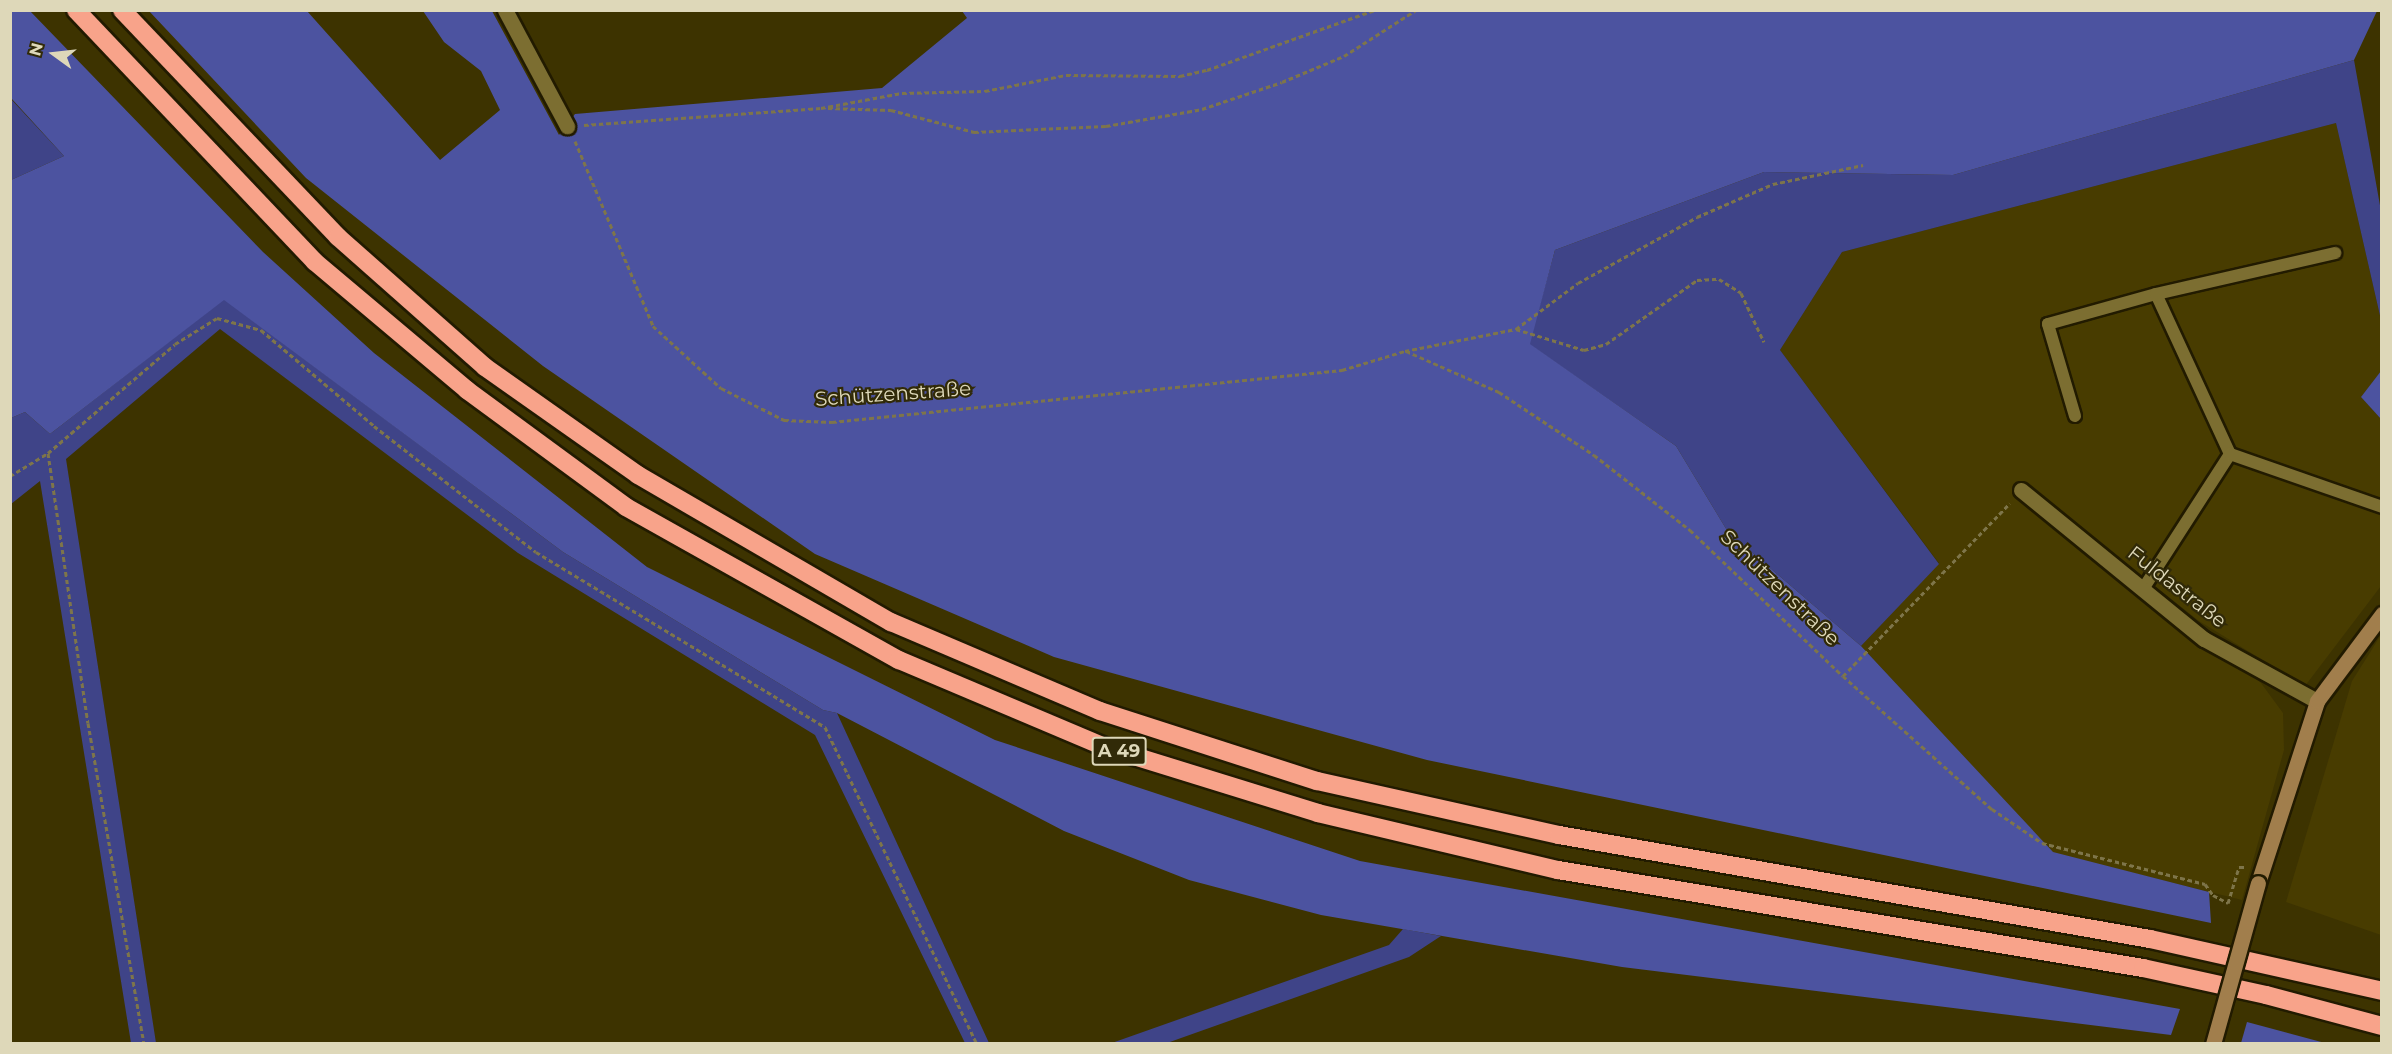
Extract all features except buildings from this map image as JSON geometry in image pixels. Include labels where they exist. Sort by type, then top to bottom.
[{"type":"highway","name":"A 49","points":[[76,10],[315,262],[467,390],[626,507],[899,660],[1105,747],[1318,813],[1558,870],[2143,968],[2266,995],[2382,1026]]},
{"type":"highway","name":"A 49","points":[[122,10],[338,237],[485,368],[638,475],[891,622],[1100,711],[1317,781],[1559,835],[2150,939],[2382,991]]},
{"type":"street","points":[[505,10],[567,126]]},
{"type":"street","name":"Fuldastraße","points":[[2021,490],[2204,639],[2317,701]]},
{"type":"street","points":[[2213,1044],[2258,882],[2317,701],[2382,614]]},
{"type":"lane","points":[[2075,416],[2048,324],[2156,294],[2335,253]]},
{"type":"lane","points":[[2156,294],[2230,454],[2382,507]]},
{"type":"lane","points":[[2143,589],[2230,454]]},
{"type":"path","points":[[820,108],[902,93],[985,91],[1066,75],[1136,78],[1180,75],[1207,70],[1289,38],[1375,10]]},
{"type":"path","points":[[567,126],[820,108],[891,110],[974,132],[1106,126],[1202,109],[1282,82],[1344,56],[1416,10]]},
{"type":"path","name":"Schützenstraße","points":[[567,126],[594,180],[653,326],[721,388],[784,420],[832,422],[878,418],[1342,370],[1404,351],[1516,329]]},
{"type":"path","points":[[1516,329],[1578,283],[1697,217],[1773,184],[1863,165]]},
{"type":"path","points":[[1516,329],[1584,350],[1606,344],[1697,280],[1719,279],[1741,293],[1764,342]]},
{"type":"path","points":[[10,476],[48,453],[175,344],[217,318],[261,330],[374,426],[536,552],[825,727],[977,1044]]},
{"type":"path","name":"Schützenstraße","points":[[1404,351],[1499,392],[1594,455],[1690,530],[1843,676],[1992,809],[2042,843],[2205,884],[2213,895],[2228,903]]},
{"type":"path","points":[[48,453],[88,723],[144,1044]]},
{"type":"path","points":[[1843,676],[2021,490]]},
{"type":"shaded area","points":[[11,10],[30,11],[263,252],[374,353],[647,567],[995,740],[1360,861],[2180,1009],[2171,1035],[1622,967],[1321,915],[1189,880],[1064,831],[837,713],[823,710],[563,552],[224,300],[50,434],[25,412],[11,418],[11,180],[64,156],[11,98]]},
{"type":"shaded area","points":[[149,11],[307,11],[440,160],[500,110],[481,71],[444,42],[423,11],[492,11],[559,135],[575,114],[882,88],[967,18],[962,11],[2377,11],[2354,60],[1953,175],[1764,172],[1555,250],[1530,344],[1676,446],[1728,532],[1861,646],[2053,852],[2209,892],[2211,923],[1427,760],[1054,657],[815,554],[543,366],[306,178]]},
{"type":"shaded area","points":[[2354,60],[2381,211],[2381,320],[2336,123],[1842,252],[1780,350],[1939,564],[1861,646],[1728,532],[1676,446],[1529,344],[1555,250],[1764,172],[1953,175]]},
{"type":"shaded area","points":[[10,98],[64,156],[11,180],[10,180]]},
{"type":"shaded area","points":[[2336,123],[2381,320],[2381,371],[2361,397],[2381,419],[2381,586],[2305,686],[2199,621],[2156,587],[2261,683],[2283,713],[2284,750],[2242,900],[2053,853],[1861,646],[1939,563],[1780,350],[1842,252]]},
{"type":"shaded area","points":[[224,299],[563,552],[823,710],[837,713],[989,1043],[965,1043],[815,735],[518,553],[220,329],[66,459],[156,1043],[131,1043],[40,481],[11,504],[11,418],[25,412],[50,434]]},
{"type":"shaded area","points":[[2381,371],[2381,419],[2361,397]]},
{"type":"shaded area","points":[[2381,635],[2381,935],[2286,902],[2352,681]]},
{"type":"shaded area","points":[[1403,929],[1441,936],[1409,957],[1167,1043],[1109,1044],[1389,945]]},
{"type":"shaded area","points":[[2247,1022],[2325,1043],[2241,1043]]}]
